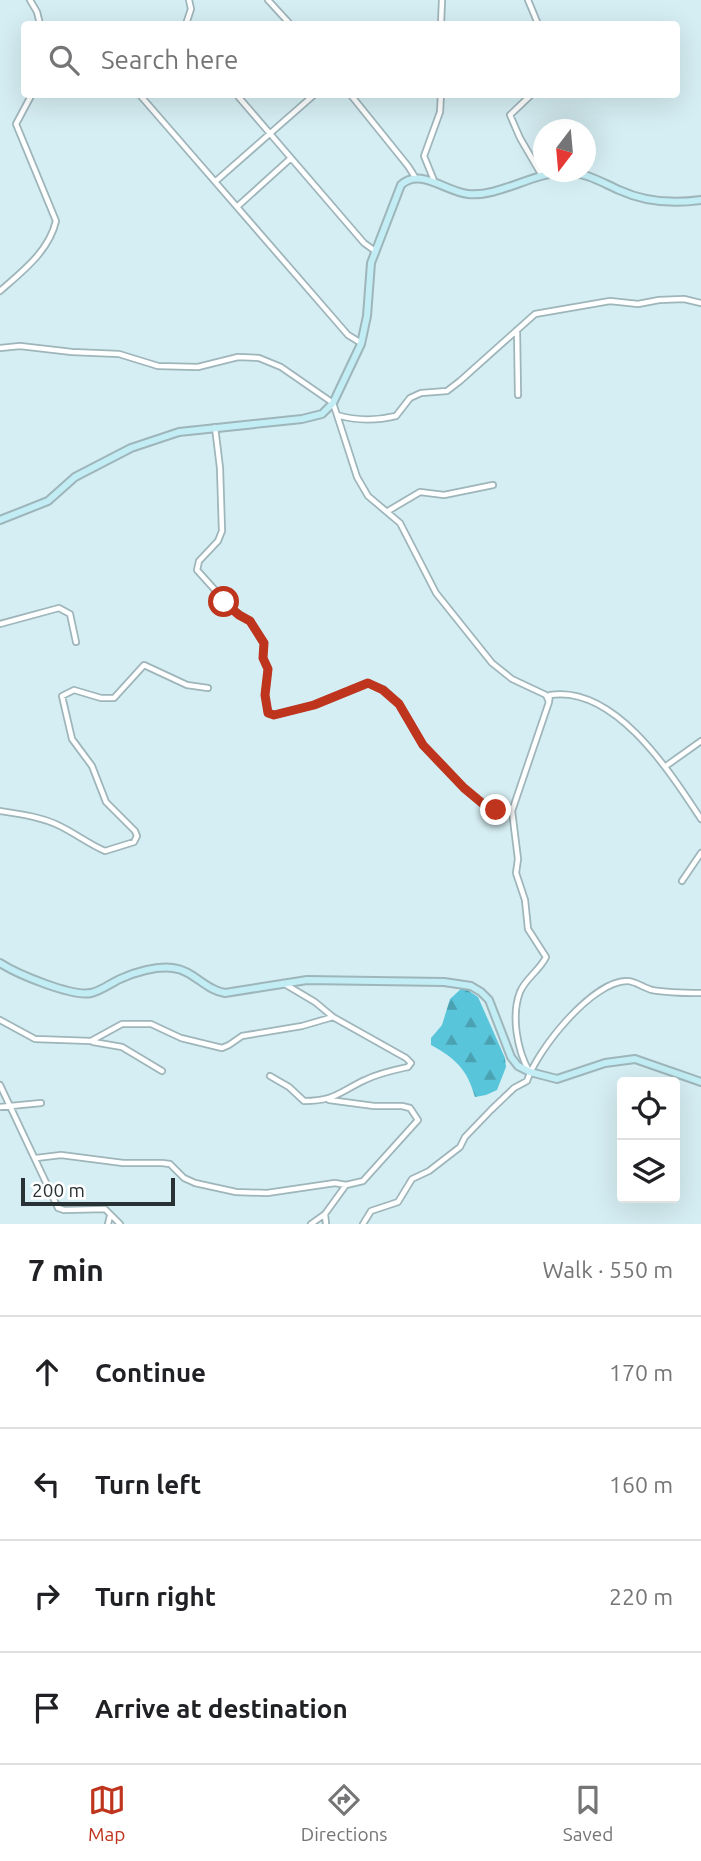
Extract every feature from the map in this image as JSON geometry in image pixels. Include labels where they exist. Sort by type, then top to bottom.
[{"type":"street","points":[[30,0],[39,21]]},
{"type":"street","points":[[187,21],[191,9],[189,0]]},
{"type":"street","points":[[268,0],[287,21]]},
{"type":"street","points":[[441,21],[442,0]]},
{"type":"street","points":[[528,0],[537,21]]},
{"type":"street","points":[[0,291],[28,266],[48,242],[57,221],[16,124],[30,98]]},
{"type":"street","points":[[143,98],[348,335],[361,344]]},
{"type":"street","points":[[239,98],[364,243],[374,251]]},
{"type":"street","points":[[216,181],[310,98]]},
{"type":"street","points":[[353,98],[415,177]]},
{"type":"street","points":[[435,183],[424,156],[440,112],[441,98]]},
{"type":"street","points":[[528,98],[510,115],[533,160]]},
{"type":"street","points":[[238,206],[291,158]]},
{"type":"street","points":[[0,520],[48,501],[75,477],[131,448],[178,432],[302,419],[322,414],[334,403],[361,344],[374,251],[398,190],[405,181],[415,177],[457,192],[478,194],[533,177]]},
{"type":"street","points":[[596,178],[649,200],[701,200]]},
{"type":"street","points":[[337,415],[378,420],[396,416],[410,398],[421,393],[447,391],[535,314],[610,301],[638,304],[684,299],[701,303]]},
{"type":"street","points":[[516,329],[519,355],[518,395]]},
{"type":"street","points":[[0,348],[20,346],[119,354],[158,366],[198,367],[238,357],[259,358],[281,367],[334,403],[357,477],[368,496],[400,523],[436,593],[483,652],[512,679],[545,695],[549,702]]},
{"type":"street","points":[[215,427],[220,468],[222,531],[218,541],[199,561],[197,570],[233,610],[250,621],[264,643],[263,658],[268,669],[265,695],[268,713],[274,715],[314,705],[368,683],[383,690],[399,704],[423,745],[464,788],[488,808],[513,808]]},
{"type":"street","points":[[388,511],[420,492],[444,495],[494,485]]},
{"type":"street","points":[[0,624],[59,608],[70,614],[76,642]]},
{"type":"street","points":[[0,811],[59,825],[105,851],[134,842],[137,836],[135,831],[106,802],[92,766],[72,739],[62,696],[74,690],[101,698],[114,698],[144,665],[187,685],[208,688]]},
{"type":"street","points":[[530,1072],[523,1060],[519,1044],[517,1008],[520,989],[546,957],[528,929],[525,900],[516,873],[513,808],[550,695],[576,696],[617,715],[666,766],[701,818]]},
{"type":"street","points":[[666,766],[701,741]]},
{"type":"street","points":[[682,881],[701,853]]},
{"type":"street","points":[[0,963],[20,974],[78,994],[93,993],[124,977],[148,970],[173,968],[187,972],[214,991],[225,993],[324,979],[443,982],[471,986],[489,1000],[511,1057],[518,1066],[530,1072],[557,1079],[605,1063],[635,1059],[701,1082]]},
{"type":"street","points":[[363,1224],[371,1210],[398,1202],[412,1180],[429,1171],[460,1147],[465,1137],[491,1110],[514,1088],[527,1081],[533,1064],[579,1006],[615,983],[629,981],[649,990],[701,993]]},
{"type":"street","points":[[282,983],[411,1063],[408,1067],[366,1079],[329,1100]]},
{"type":"street","points":[[91,1041],[122,1024],[151,1024],[181,1038],[222,1048],[242,1036],[302,1026],[333,1017]]},
{"type":"street","points":[[0,1020],[35,1039],[91,1041],[122,1047],[162,1071]]},
{"type":"street","points":[[36,1158],[61,1155],[123,1163],[170,1164],[184,1178],[195,1184],[236,1192],[267,1194],[363,1181],[418,1120],[410,1108],[402,1106],[374,1106],[329,1100],[304,1101],[289,1087],[270,1076]]},
{"type":"street","points":[[0,1085],[58,1208],[104,1209],[120,1224]]},
{"type":"street","points":[[0,1107],[41,1103]]},
{"type":"street","points":[[311,1224],[325,1214],[346,1185]]},
{"type":"street","points":[[325,1214],[327,1224]]},
{"type":"street","points":[[108,1224],[110,1216]]},
{"type":"green space","points":[[463,987],[478,997],[505,1058],[506,1067],[497,1090],[475,1097],[459,1066],[431,1045],[431,1038],[442,1025],[450,999]]},
{"type":"route","points":[[224,602],[250,621],[264,643],[263,658],[268,669],[265,695],[268,713],[274,715],[314,705],[368,683],[383,690],[399,704],[423,745],[464,788],[488,808],[496,810]]}]
